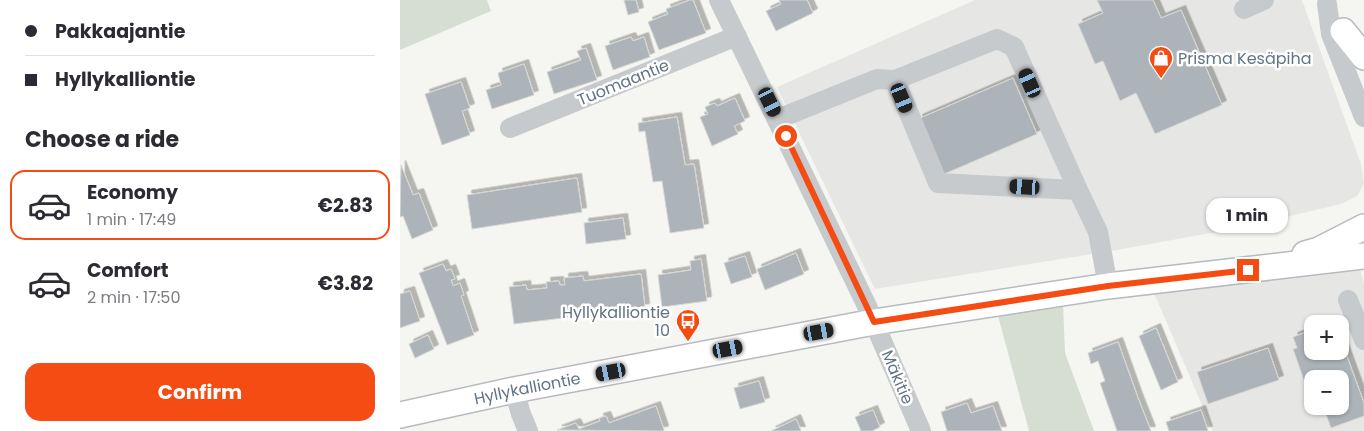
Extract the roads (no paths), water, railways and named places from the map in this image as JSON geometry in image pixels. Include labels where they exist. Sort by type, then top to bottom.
[{"type":"main road","points":[[1343,31],[1364,57]]},
{"type":"main road","name":"Hyllykalliontie","points":[[1248,270],[1319,250],[1364,227]]},
{"type":"main road","name":"Hyllykalliontie","points":[[400,415],[514,390],[874,322],[1108,286],[1364,256]]},
{"type":"street","name":"Mäkitie","points":[[719,0],[778,119],[874,322],[921,431]]},
{"type":"street","points":[[1244,8],[1264,0]]},
{"type":"street","points":[[1326,2],[1343,31],[1364,80]]},
{"type":"street","points":[[1326,2],[1331,34],[1364,117]]},
{"type":"street","name":"Tuomaantie","points":[[510,128],[737,36]]},
{"type":"street","points":[[778,119],[877,79],[895,80],[997,39],[1014,47],[1098,232],[1108,286]]},
{"type":"street","points":[[895,80],[938,183],[1078,190]]},
{"type":"street","points":[[1348,300],[1364,340]]},
{"type":"street","points":[[514,390],[528,431]]},
{"type":"place","name":"Prisma Kesäpiha","points":[[1161,79]]},
{"type":"place","name":"Hyllykalliontie 10","points":[[688,342]]}]
